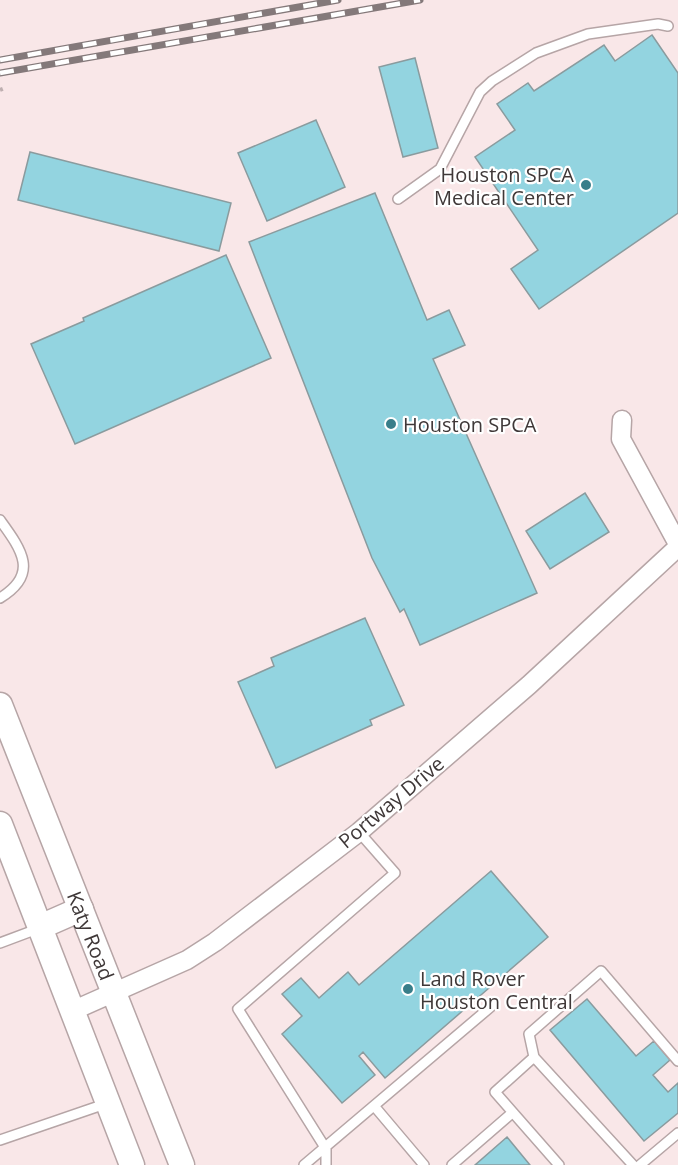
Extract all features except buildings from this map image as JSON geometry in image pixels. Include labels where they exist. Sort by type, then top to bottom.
[{"type":"main road","name":"Katy Road","points":[[0,705],[182,1165]]},
{"type":"main road","points":[[0,824],[132,1165]]},
{"type":"main road","points":[[40,927],[81,909]]},
{"type":"street","points":[[622,420],[621,440],[678,545]]},
{"type":"street","name":"Portway Drive","points":[[72,1011],[188,960],[359,832],[529,685],[678,545]]},
{"type":"lane","points":[[398,199],[440,169],[480,92],[536,53],[588,34],[658,24],[668,26]]},
{"type":"lane","points":[[0,520],[16,542],[25,562],[19,583],[0,598]]},
{"type":"lane","points":[[326,1165],[326,1149],[238,1009],[395,873],[359,832]]},
{"type":"lane","points":[[0,943],[40,927]]},
{"type":"lane","points":[[633,1165],[534,1057],[529,1034],[600,971],[678,1060]]},
{"type":"lane","points":[[304,1165],[326,1149],[494,1004]]},
{"type":"lane","points":[[534,1057],[495,1092],[559,1165]]},
{"type":"lane","points":[[0,1140],[108,1103]]},
{"type":"lane","points":[[375,1107],[424,1165]]},
{"type":"lane","points":[[452,1165],[512,1113]]},
{"type":"lane","points":[[640,1165],[678,1133]]},
{"type":"railway","points":[[0,60],[338,0]]},
{"type":"railway","points":[[0,73],[420,0]]},
{"type":"place","name":"Houston SPCA Medical Center","points":[[586,185]]},
{"type":"place","name":"Houston SPCA","points":[[391,424]]},
{"type":"place","name":"Land Rover Houston Central","points":[[408,989]]}]
